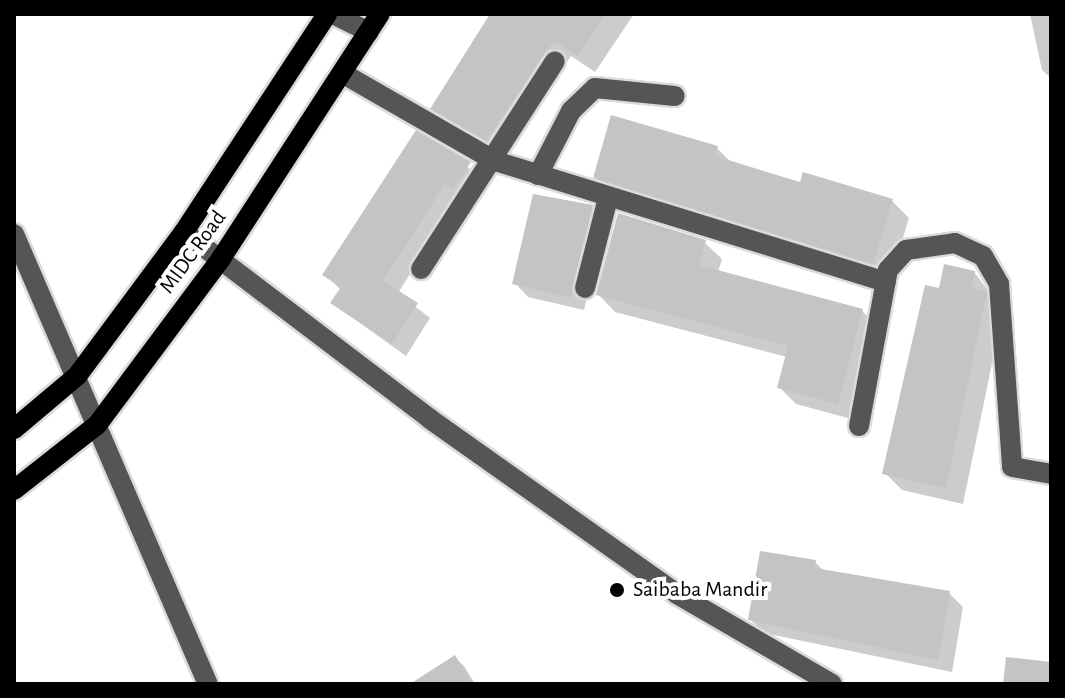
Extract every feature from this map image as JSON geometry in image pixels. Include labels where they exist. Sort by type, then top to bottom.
[{"type":"main road","name":"MIDC Road","points":[[14,429],[77,376],[184,232],[327,14]]},
{"type":"main road","name":"MIDC Road","points":[[14,490],[97,425],[222,257],[380,14]]},
{"type":"street","points":[[333,14],[369,32]]},
{"type":"street","points":[[421,269],[495,161],[555,61]]},
{"type":"street","points":[[342,73],[495,161],[886,282]]},
{"type":"street","points":[[538,175],[571,111],[595,88],[675,96]]},
{"type":"street","points":[[585,288],[608,198]]},
{"type":"street","points":[[184,232],[222,257],[430,419],[664,584],[832,684]]},
{"type":"street","points":[[14,234],[208,684]]},
{"type":"street","points":[[859,426],[886,282],[896,258],[921,245],[955,243],[983,256],[999,284],[1010,463],[1018,471],[1051,474]]},
{"type":"building","points":[[490,14],[606,14],[577,56],[554,41],[486,141],[430,109]]},
{"type":"building","points":[[611,115],[718,146],[715,156],[800,182],[803,172],[893,199],[873,264],[593,178]]},
{"type":"building","points":[[416,130],[471,162],[453,189],[445,184],[383,281],[418,303],[392,344],[330,303],[341,287],[322,275]]},
{"type":"building","points":[[533,194],[593,205],[570,298],[512,284]]},
{"type":"building","points":[[618,213],[706,240],[699,265],[863,309],[838,404],[777,388],[788,346],[596,295]]},
{"type":"building","points":[[944,264],[975,271],[971,288],[987,292],[946,488],[882,474],[925,285],[939,288]]},
{"type":"building","points":[[760,551],[816,560],[815,568],[950,591],[938,660],[748,620]]},
{"type":"building","points":[[455,655],[473,684],[410,684]]},
{"type":"building","points":[[1006,657],[1051,662],[1051,684],[1003,684]]},
{"type":"place","name":"Saibaba Mandir","points":[[617,590]]}]
